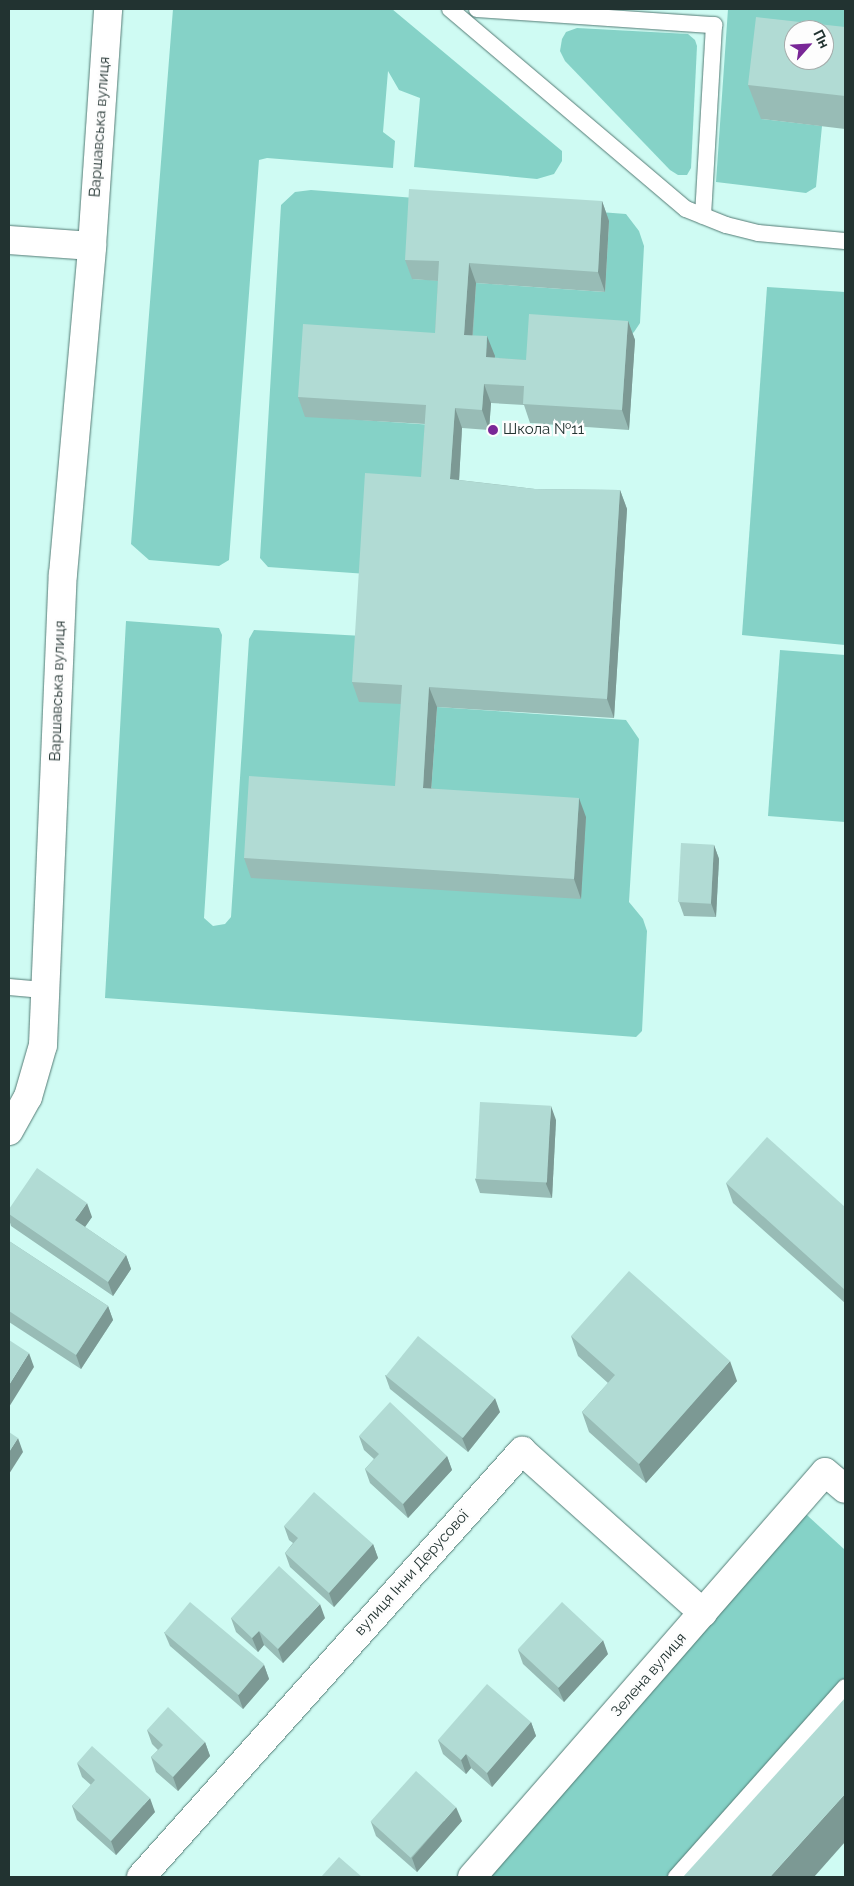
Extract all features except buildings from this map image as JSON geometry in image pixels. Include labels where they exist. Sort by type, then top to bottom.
[{"type":"street","name":"Варшавська вулиця","points":[[9,1131],[28,1097],[43,1046],[63,574],[92,246],[108,9]]},
{"type":"street","points":[[9,240],[92,246]]},
{"type":"street","name":"вулиця Інни Дерусової","points":[[141,1877],[522,1451],[703,1613]]},
{"type":"street","name":"Зелена вулиця","points":[[472,1877],[825,1472],[845,1489]]},
{"type":"lane","points":[[450,9],[686,208],[703,216],[758,233],[845,240]]},
{"type":"lane","points":[[477,9],[714,25],[703,216]]},
{"type":"lane","points":[[9,987],[46,990]]},
{"type":"lane","points":[[676,1877],[845,1686]]},
{"type":"shaded area","points":[[173,9],[392,9],[562,151],[562,161],[554,174],[537,179],[414,167],[420,98],[399,90],[388,71],[383,132],[395,141],[393,168],[267,158],[259,160],[229,560],[219,566],[149,560],[131,544]]},
{"type":"shaded area","points":[[728,9],[845,9],[845,60],[834,44],[834,20],[784,20],[784,57],[761,119],[822,126],[816,187],[806,193],[716,182]]},
{"type":"shaded area","points":[[577,28],[688,34],[695,40],[697,46],[691,168],[687,175],[678,175],[670,170],[565,61],[560,51],[562,39],[566,32]]},
{"type":"shaded area","points":[[311,190],[626,214],[639,231],[644,246],[640,323],[634,332],[625,340],[533,379],[471,354],[476,283],[605,292],[609,221],[412,279],[447,281],[442,352],[305,416],[433,425],[428,497],[367,574],[268,567],[260,558],[281,205],[295,192]]},
{"type":"shaded area","points":[[767,287],[845,292],[845,645],[742,635]]},
{"type":"shaded area","points":[[126,621],[219,628],[222,635],[204,918],[213,926],[225,924],[231,917],[249,639],[254,630],[363,636],[409,705],[430,807],[437,707],[626,720],[639,739],[629,902],[643,919],[647,931],[642,1031],[636,1037],[105,998]]},
{"type":"shaded area","points":[[780,650],[845,655],[845,822],[768,816]]},
{"type":"shaded area","points":[[796,1505],[845,1550],[845,1687],[676,1877],[472,1877]]},
{"type":"place","name":"Школа №11","points":[[493,430]]}]
